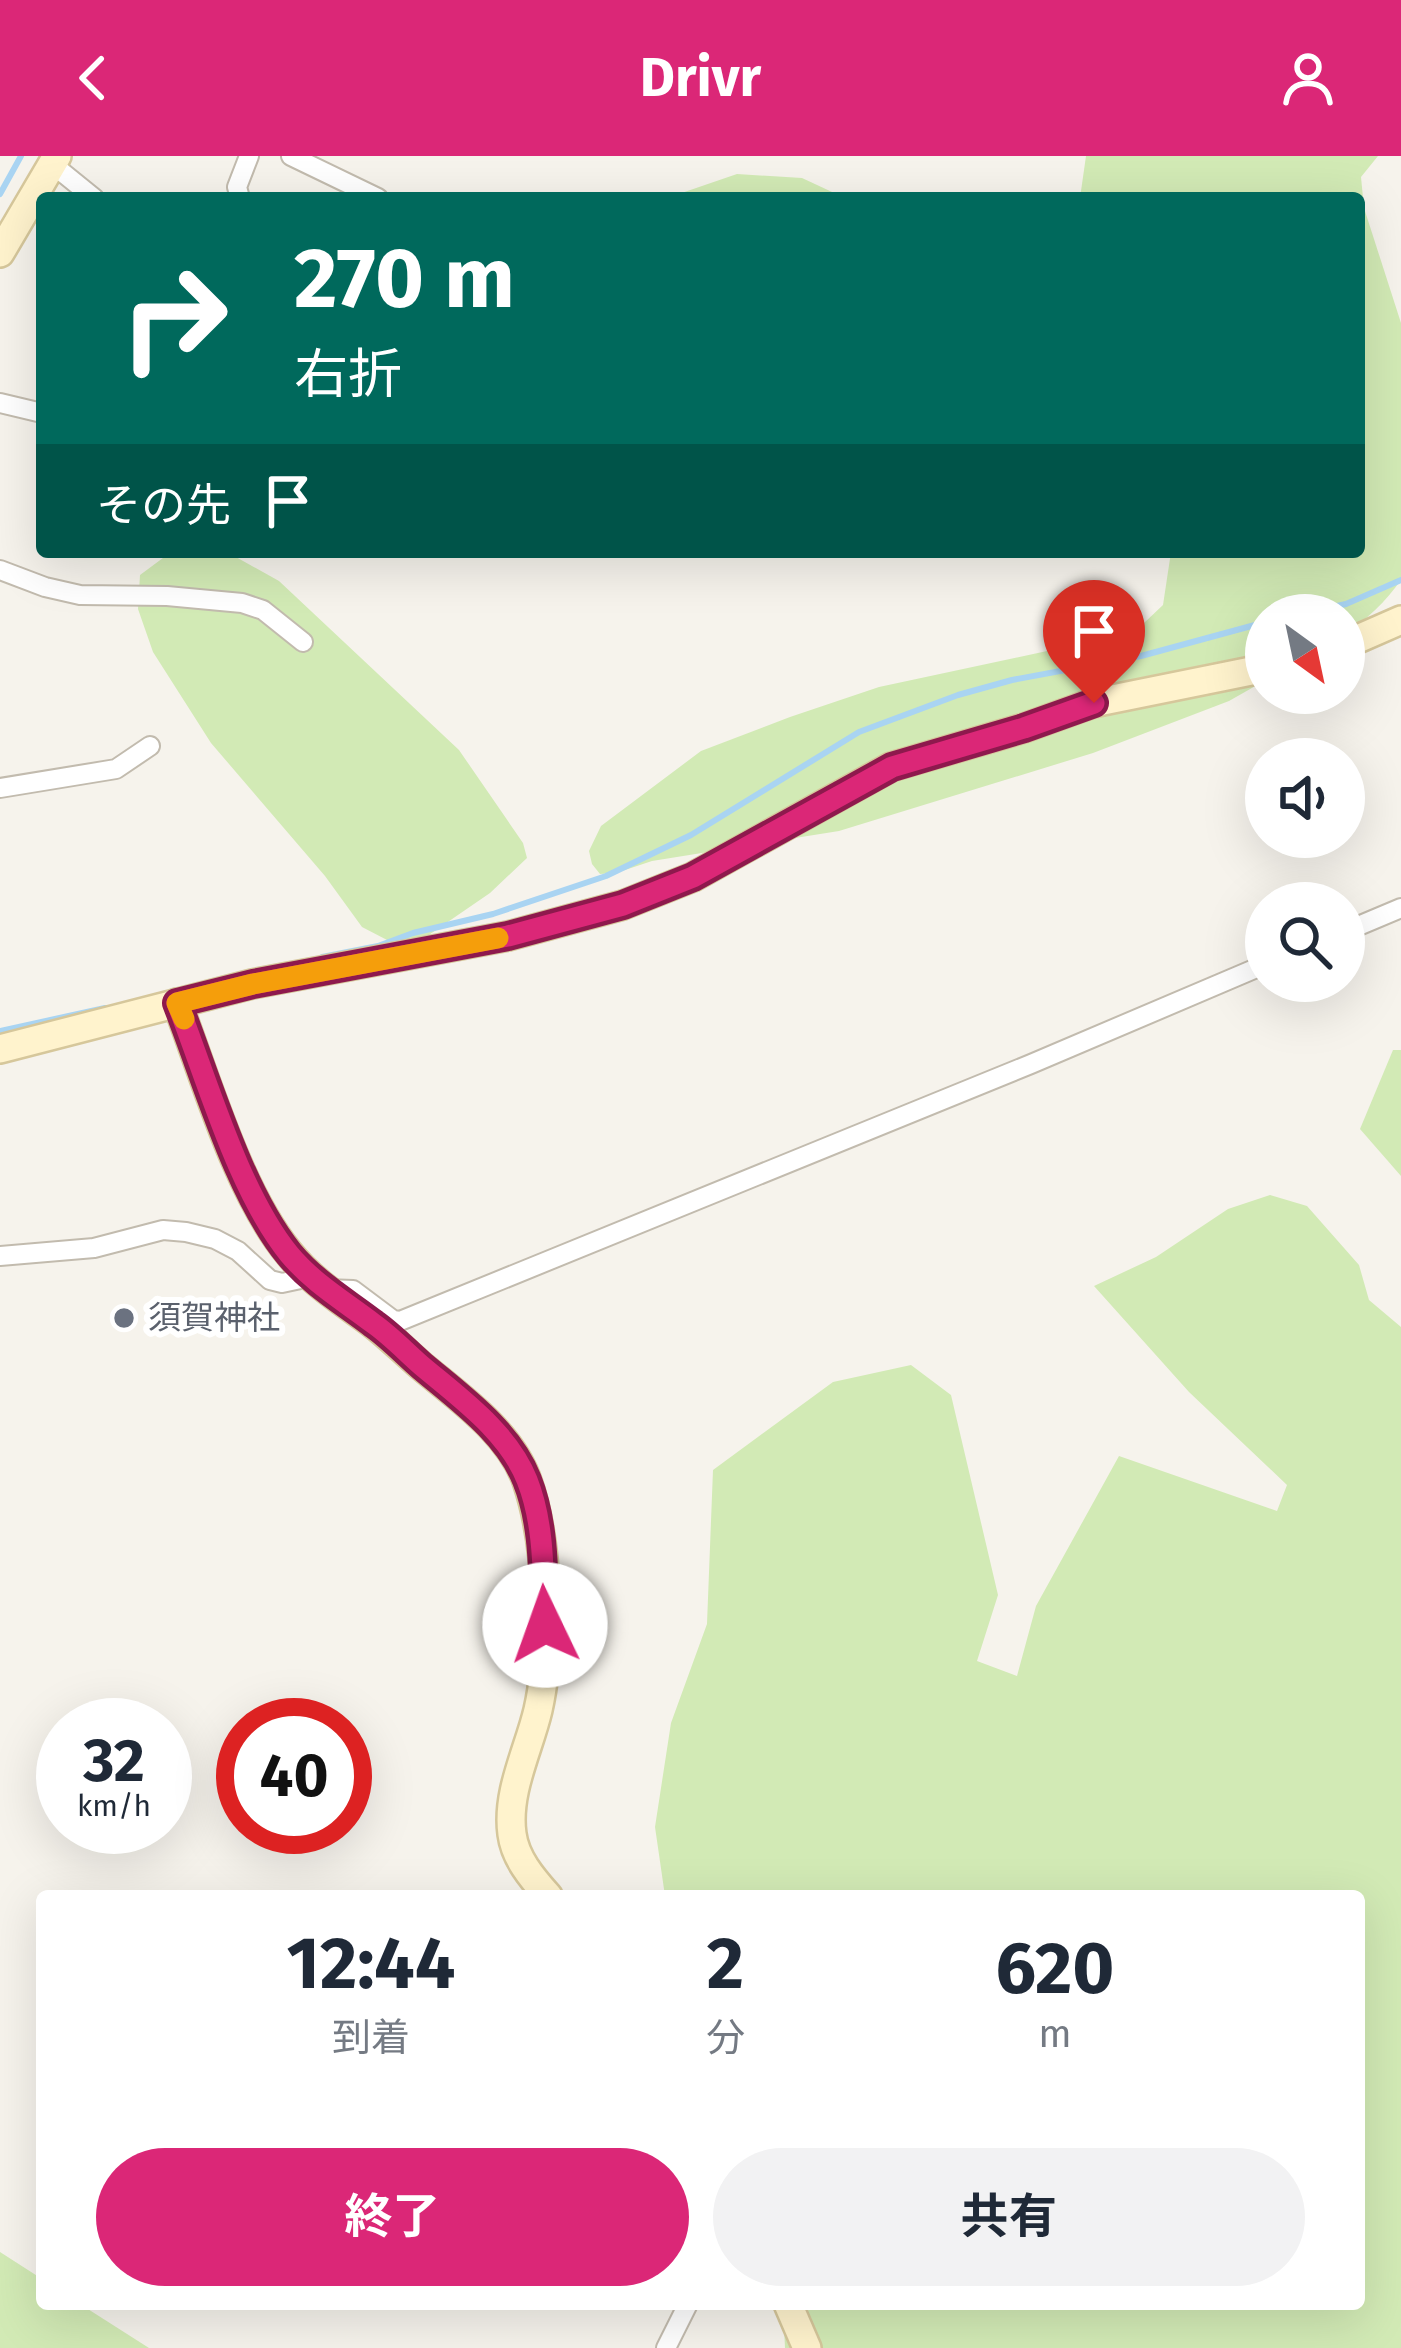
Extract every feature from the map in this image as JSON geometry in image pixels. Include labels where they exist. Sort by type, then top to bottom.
[{"type":"street","points":[[238,192],[249,156]]},
{"type":"street","points":[[291,156],[366,192]]},
{"type":"street","points":[[0,253],[54,160],[88,192]]},
{"type":"street","points":[[0,404],[36,412]]},
{"type":"street","points":[[0,570],[80,595],[167,596],[242,604],[263,610],[303,642]]},
{"type":"street","points":[[1365,636],[1401,620]]},
{"type":"street","points":[[0,1049],[253,984],[508,936],[623,905],[693,877],[892,767],[1094,703],[1245,672]]},
{"type":"street","points":[[0,788],[116,769],[150,746]]},
{"type":"street","points":[[1365,923],[1401,908]]},
{"type":"street","points":[[0,1256],[94,1248],[163,1230],[186,1232],[238,1251],[270,1280],[352,1290],[400,1321],[1245,973]]},
{"type":"street","points":[[177,1003],[265,1221],[318,1283],[376,1325],[471,1407],[502,1439],[526,1478],[540,1525],[545,1654],[539,1706],[517,1783],[512,1835],[520,1857],[543,1890]]},
{"type":"street","points":[[666,2348],[685,2310]]},
{"type":"street","points":[[791,2310],[807,2348]]},
{"type":"green space","points":[[1086,156],[1378,156],[1361,177],[1362,192],[1081,192]]},
{"type":"green space","points":[[737,174],[802,178],[832,192],[684,192]]},
{"type":"green space","points":[[1365,211],[1401,323],[1401,580],[1365,619],[1365,594],[1245,594],[1245,692],[1229,701],[1093,753],[839,831],[652,861],[616,873],[600,874],[592,864],[589,851],[601,826],[701,751],[879,687],[1047,651],[1144,623],[1163,605],[1170,558],[1365,558]]},
{"type":"green space","points":[[163,558],[238,558],[279,581],[459,750],[523,843],[527,858],[490,893],[423,939],[389,941],[362,927],[325,876],[211,743],[153,652],[138,609],[140,575]]},
{"type":"green space","points":[[1393,1050],[1401,1050],[1401,1176],[1360,1129]]},
{"type":"green space","points":[[1270,1195],[1307,1206],[1359,1265],[1369,1300],[1401,1327],[1401,2348],[785,2348],[783,2310],[1365,2310],[1365,1890],[664,1890],[655,1827],[671,1723],[707,1624],[713,1470],[833,1382],[911,1365],[951,1395],[998,1595],[977,1661],[1017,1676],[1036,1606],[1119,1456],[1277,1511],[1287,1485],[1189,1392],[1094,1286],[1156,1257],[1228,1209]]},
{"type":"green space","points":[[0,2252],[36,2275],[36,2310],[89,2310],[149,2348],[0,2348]]},
{"type":"waterway","points":[[0,194],[21,156]]},
{"type":"waterway","points":[[1365,596],[1401,580]]},
{"type":"waterway","points":[[322,957],[493,914],[606,876],[691,835],[859,732],[958,695],[1141,656],[1245,628]]},
{"type":"waterway","points":[[0,1031],[105,1008]]},
{"type":"slow traffic","points":[[184,1019],[177,1003],[498,938]]},
{"type":"place","name":"須賀神社","points":[[124,1318]]},
{"type":"route","points":[[545,1625],[540,1525],[526,1478],[502,1439],[471,1407],[376,1325],[310,1277],[288,1253],[265,1221],[236,1156],[177,1003],[508,936],[623,905],[693,877],[892,767],[1094,703]]}]
